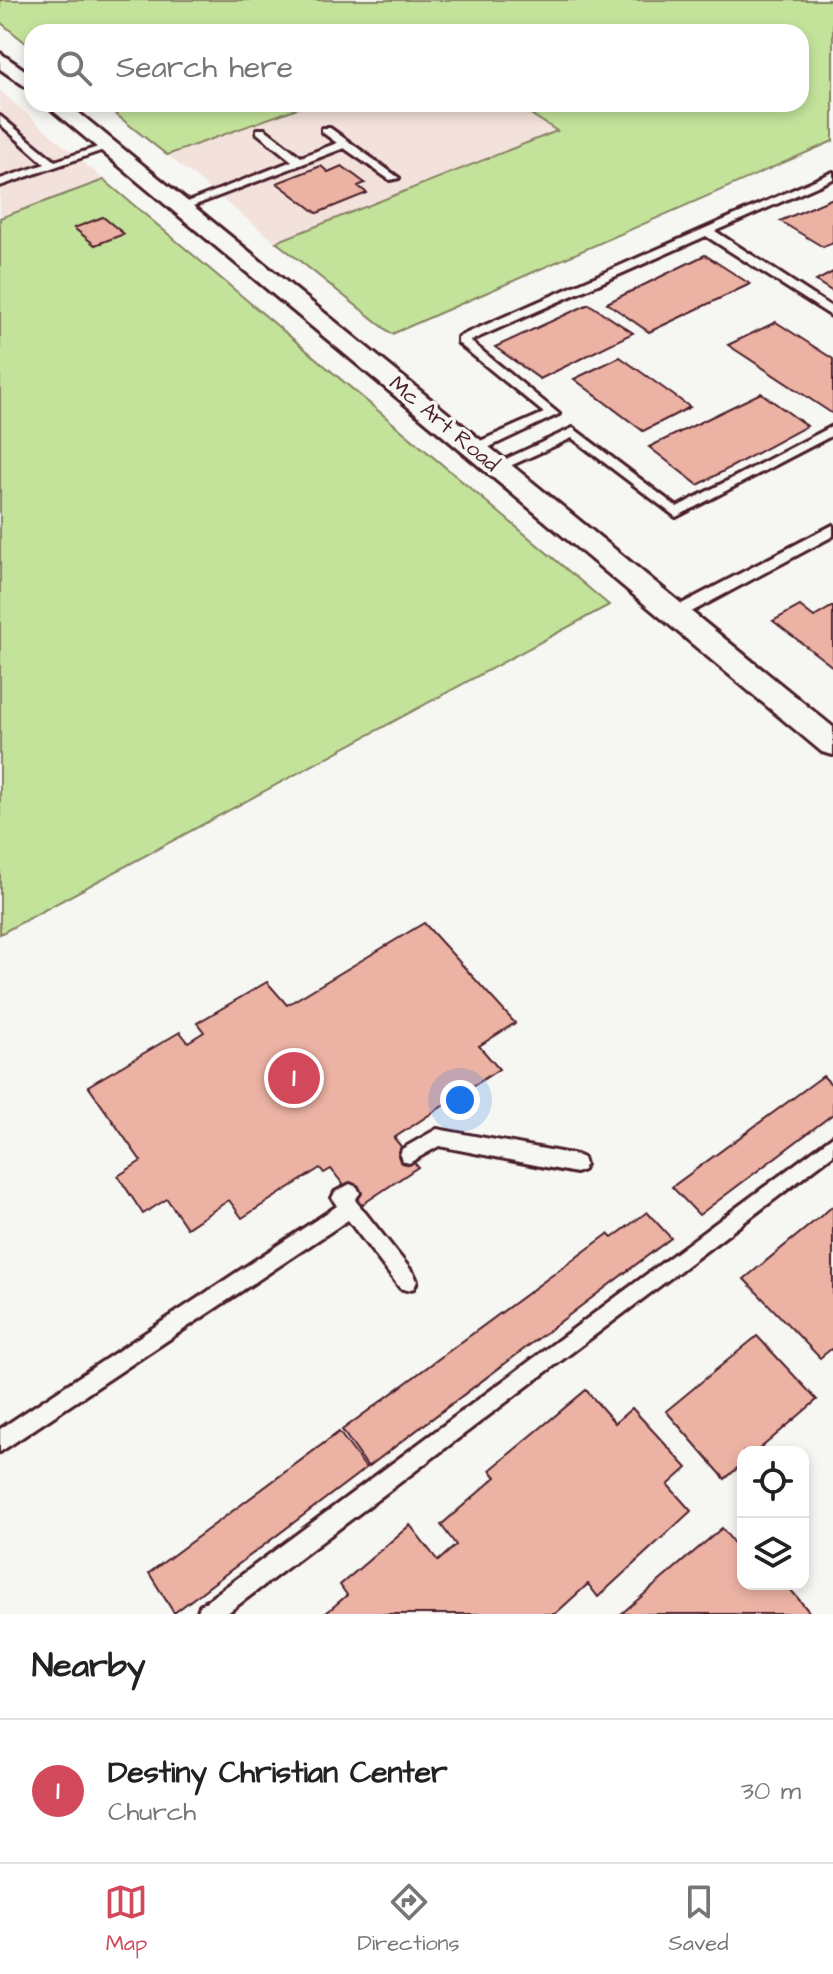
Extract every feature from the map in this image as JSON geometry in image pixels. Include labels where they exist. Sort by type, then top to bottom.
[{"type":"street","points":[[0,59],[24,78]]},
{"type":"street","name":"Mc Art Road","points":[[65,112],[833,744]]},
{"type":"lane","points":[[0,119],[53,165]]},
{"type":"lane","points":[[326,130],[394,178]]},
{"type":"lane","points":[[261,131],[300,162]]},
{"type":"lane","points":[[181,207],[345,144]]},
{"type":"lane","points":[[0,183],[107,147]]},
{"type":"lane","points":[[474,449],[553,414],[462,340],[833,175]]},
{"type":"lane","points":[[707,231],[833,313]]},
{"type":"lane","points":[[496,467],[573,432],[676,513],[833,430]]},
{"type":"lane","points":[[675,614],[833,530]]},
{"type":"lane","points":[[409,1155],[437,1137],[576,1164]]},
{"type":"lane","points":[[208,1614],[833,1144]]},
{"type":"lane","points":[[0,1441],[350,1201],[407,1281]]},
{"type":"shaded area","points":[[0,91],[104,180],[0,218]]},
{"type":"shaded area","points":[[287,112],[528,112],[558,131],[276,242],[167,155]]},
{"type":"green space","points":[[0,0],[833,0],[833,141],[392,334],[276,242],[557,131],[527,112],[809,112],[809,24],[24,24],[24,42],[0,22]]},
{"type":"green space","points":[[113,112],[287,112],[167,155]]},
{"type":"green space","points":[[104,180],[609,605],[0,934],[0,218]]},
{"type":"building","points":[[321,166],[328,172],[342,166],[365,183],[358,186],[367,193],[317,213],[277,183]]},
{"type":"building","points":[[833,198],[833,243],[823,247],[780,221]]},
{"type":"building","points":[[103,217],[124,234],[95,245],[74,228]]},
{"type":"building","points":[[705,255],[750,284],[649,332],[607,303]]},
{"type":"building","points":[[833,272],[833,292],[816,281]]},
{"type":"building","points":[[589,304],[633,333],[540,379],[495,347]]},
{"type":"building","points":[[776,322],[833,359],[833,414],[728,345]]},
{"type":"building","points":[[620,357],[690,407],[643,431],[574,379]]},
{"type":"building","points":[[761,393],[807,426],[698,485],[649,447]]},
{"type":"building","points":[[800,606],[814,617],[833,606],[833,667],[773,621]]},
{"type":"building","points":[[424,923],[515,1023],[479,1046],[499,1069],[394,1138],[418,1167],[360,1206],[331,1169],[324,1173],[320,1168],[242,1218],[229,1200],[187,1228],[167,1199],[143,1214],[118,1176],[141,1161],[88,1086],[180,1032],[188,1042],[204,1032],[197,1023],[267,982],[287,1005]]},
{"type":"building","points":[[823,1076],[833,1086],[833,1114],[699,1215],[672,1187]]},
{"type":"building","points":[[833,1206],[833,1351],[831,1349],[820,1358],[744,1279]]},
{"type":"building","points":[[647,1212],[671,1238],[368,1467],[342,1430],[608,1234],[612,1238]]},
{"type":"building","points":[[757,1336],[817,1400],[763,1446],[737,1446],[737,1468],[725,1479],[666,1411]]},
{"type":"building","points":[[586,1390],[615,1423],[632,1408],[687,1468],[668,1485],[691,1511],[598,1597],[588,1584],[555,1614],[325,1614],[347,1595],[340,1585],[410,1525],[438,1561],[456,1545],[441,1525],[496,1477],[490,1470]]},
{"type":"building","points":[[339,1432],[366,1468],[174,1613],[149,1573]]},
{"type":"building","points":[[722,1528],[737,1547],[737,1590],[791,1590],[811,1614],[621,1614]]},
{"type":"place","name":"Destiny Christian Center","points":[[294,1078]]}]
